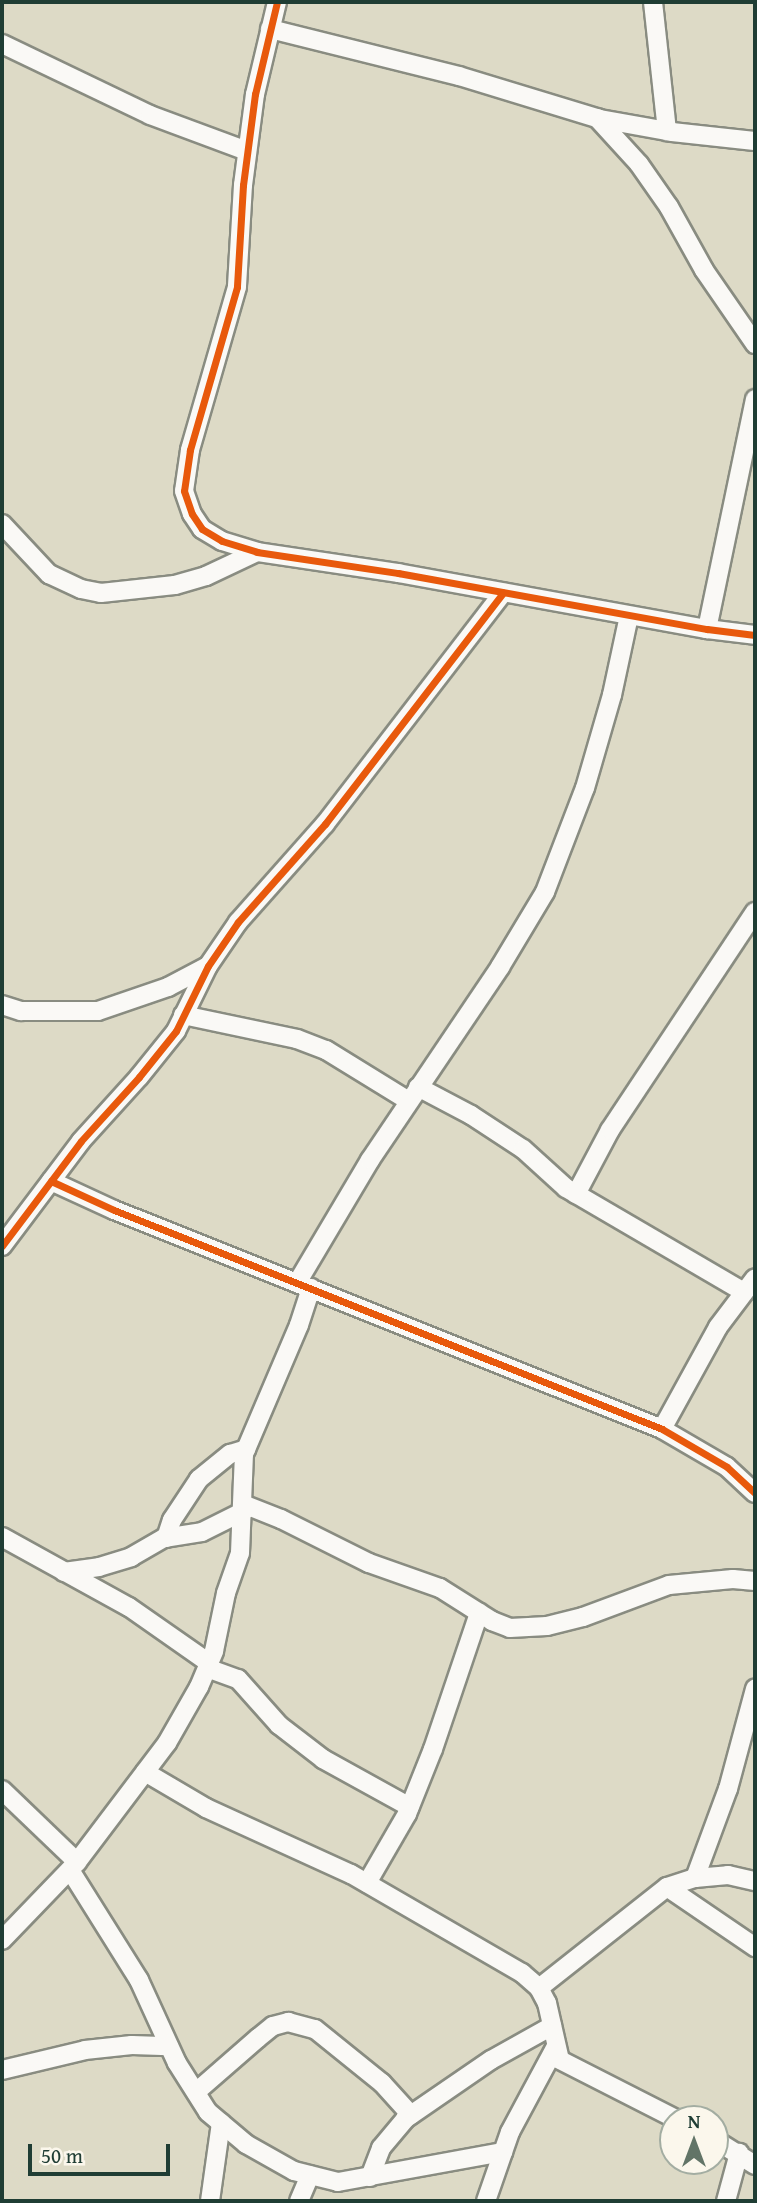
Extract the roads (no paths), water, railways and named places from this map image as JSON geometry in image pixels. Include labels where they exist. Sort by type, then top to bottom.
[{"type":"street","points":[[653,2],[667,131]]},
{"type":"street","points":[[755,141],[667,131],[597,118],[459,76],[272,12],[255,94],[247,151],[237,287],[190,450],[184,491],[192,514],[202,528],[222,541],[257,552],[398,573],[629,616],[755,635]]},
{"type":"street","points":[[2,44],[150,115],[247,151]]},
{"type":"street","points":[[597,118],[639,164],[669,207],[704,270],[755,344]]},
{"type":"street","points":[[707,629],[755,408]]},
{"type":"street","points":[[2,524],[49,574],[81,589],[101,593],[175,585],[206,576],[257,552]]},
{"type":"street","points":[[2,1246],[81,1141],[176,1031],[208,966],[238,922],[325,824],[503,593]]},
{"type":"street","points":[[2,1940],[74,1866],[167,1743],[208,1665],[240,1553],[243,1507],[241,1485],[246,1449],[299,1325],[304,1285],[414,1094],[500,967],[545,892],[586,788],[612,695],[629,616]]},
{"type":"street","points":[[576,1194],[610,1130],[755,912]]},
{"type":"street","points":[[2,1006],[21,1011],[98,1011],[168,987],[208,966]]},
{"type":"street","points":[[183,1015],[307,1043],[414,1094],[471,1115],[523,1149],[548,1175],[576,1194],[750,1285],[718,1327],[662,1429]]},
{"type":"street","points":[[51,1181],[114,1210],[662,1429],[727,1467],[755,1493]]},
{"type":"street","points":[[166,1538],[172,1520],[199,1479],[230,1454],[246,1449]]},
{"type":"street","points":[[64,1572],[99,1567],[131,1557],[166,1538],[202,1532],[243,1507],[281,1519],[369,1563],[440,1588],[479,1613],[510,1628],[547,1626],[583,1617],[669,1585],[733,1579],[755,1581]]},
{"type":"street","points":[[2,1537],[129,1607],[208,1665],[237,1679],[279,1725],[323,1759],[410,1807]]},
{"type":"street","points":[[367,1883],[410,1807],[433,1749],[479,1613]]},
{"type":"street","points":[[695,1878],[728,1789],[755,1689]]},
{"type":"street","points":[[145,1772],[206,1808],[367,1883],[480,1946],[522,1973],[539,1988],[547,2003],[555,2048],[561,2060],[659,2111]]},
{"type":"street","points":[[2,1790],[74,1866],[139,1980],[169,2046],[208,2112],[246,2144],[294,2171],[338,2182],[503,2152]]},
{"type":"street","points":[[539,1988],[667,1886],[695,1878],[728,1875],[755,1881]]},
{"type":"street","points":[[667,1886],[755,1947]]},
{"type":"street","points":[[196,2092],[273,2026],[288,2022],[315,2029],[339,2047],[382,2083],[411,2115]]},
{"type":"street","points":[[370,2178],[381,2148],[411,2115],[491,2060],[552,2026]]},
{"type":"street","points":[[2,2070],[85,2050],[132,2045],[169,2046]]},
{"type":"street","points":[[486,2201],[503,2152],[532,2088],[555,2048]]},
{"type":"street","points":[[210,2201],[221,2123]]},
{"type":"street","points":[[729,2149],[755,2165]]},
{"type":"street","points":[[726,2201],[738,2154]]},
{"type":"street","points":[[299,2201],[310,2175]]}]
